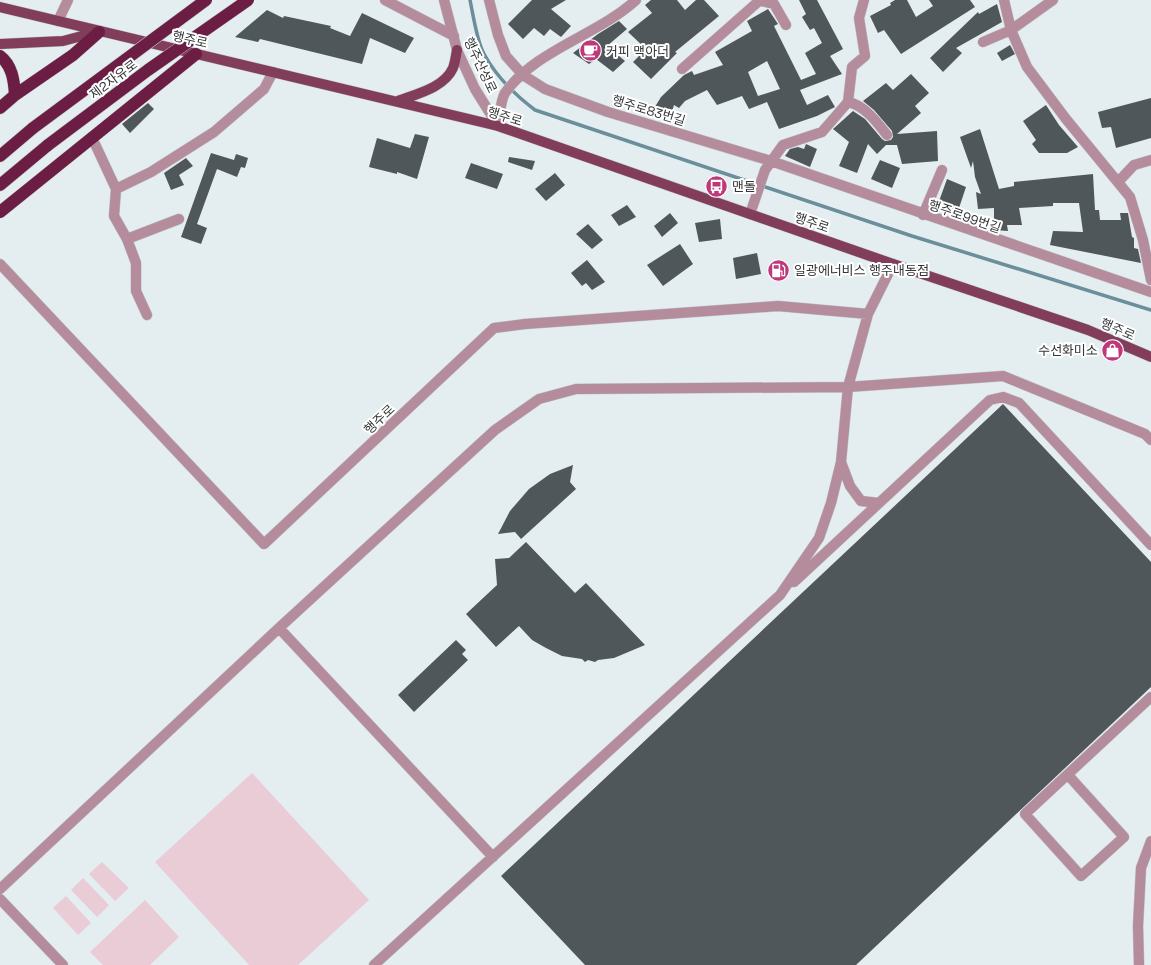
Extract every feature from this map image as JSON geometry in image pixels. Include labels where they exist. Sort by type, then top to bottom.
[{"type":"highway","name":"제2자유로","points":[[0,156],[33,128],[206,0]]},
{"type":"highway","name":"제2자유로","points":[[0,185],[48,145],[148,70],[248,0]]},
{"type":"highway","points":[[0,108],[15,95],[73,54],[99,32]]},
{"type":"highway","points":[[0,212],[196,54]]},
{"type":"highway","points":[[0,56],[5,59],[14,77],[15,95]]},
{"type":"main road","name":"행주로","points":[[0,8],[498,126],[893,264],[1088,330],[1151,357]]},
{"type":"main road","name":"행주로","points":[[0,44],[63,41],[99,32]]},
{"type":"main road","points":[[398,102],[428,90],[447,77],[453,68],[457,50]]},
{"type":"street","points":[[58,21],[68,0]]},
{"type":"street","name":"행주산성로","points":[[385,0],[454,36]]},
{"type":"street","name":"행주산성로","points":[[444,0],[457,50],[475,89],[498,126]]},
{"type":"street","name":"행주로83번길","points":[[489,0],[498,35],[506,56],[523,74],[544,90],[608,112],[771,161]]},
{"type":"street","points":[[498,126],[505,94],[523,74],[544,58],[585,36],[636,0]]},
{"type":"street","points":[[682,69],[758,0],[774,4],[786,25]]},
{"type":"street","points":[[750,214],[765,170],[783,145],[822,132],[848,102],[852,67],[866,56],[859,18],[864,0]]},
{"type":"street","points":[[1004,0],[1011,30],[1027,66],[1066,119],[1130,197],[1143,240],[1151,280]]},
{"type":"street","points":[[983,42],[1011,30],[1053,0]]},
{"type":"street","points":[[116,189],[151,172],[214,132],[264,89],[273,72]]},
{"type":"street","points":[[848,102],[857,104],[877,122],[887,135]]},
{"type":"street","points":[[95,144],[116,189],[114,216],[127,239],[136,263],[136,291],[147,315]]},
{"type":"street","points":[[1118,182],[1134,165],[1151,160]]},
{"type":"street","name":"행주로99번길","points":[[771,161],[923,215],[1151,292]]},
{"type":"street","points":[[923,215],[942,170]]},
{"type":"street","points":[[127,239],[179,219]]},
{"type":"street","name":"행주로","points":[[0,264],[264,544],[494,328],[526,324],[778,306],[868,314]]},
{"type":"street","points":[[780,595],[819,538],[831,503],[841,462],[848,386],[868,314],[893,264]]},
{"type":"street","points":[[0,889],[279,628],[495,430],[539,399],[576,390],[848,386],[1003,376],[1145,434],[1151,440]]},
{"type":"street","points":[[374,965],[780,595],[990,400],[1003,397],[1019,403],[1151,545]]},
{"type":"street","points":[[841,462],[850,486],[861,501],[879,503]]},
{"type":"street","points":[[279,628],[493,857]]},
{"type":"street","points":[[1068,775],[1124,837],[1081,876],[1025,814],[1151,698]]},
{"type":"street","points":[[1139,965],[1138,926],[1141,868],[1151,841]]},
{"type":"street","points":[[0,899],[63,965]]},
{"type":"shaded area","points":[[252,773],[369,900],[298,965],[249,965],[155,862]]},
{"type":"shaded area","points":[[102,862],[129,888],[115,901],[89,874]]},
{"type":"shaded area","points":[[83,878],[109,905],[97,917],[71,890]]},
{"type":"shaded area","points":[[66,896],[91,923],[78,935],[53,908]]},
{"type":"shaded area","points":[[145,900],[179,937],[150,965],[103,965],[90,952]]},
{"type":"building","points":[[532,0],[566,0],[551,9],[571,26],[561,37],[550,29],[544,36],[534,28],[523,39],[508,24]]},
{"type":"building","points":[[651,0],[677,0],[685,10],[696,0],[704,0],[719,16],[675,52],[677,53],[651,79],[633,62],[646,49],[628,32],[652,13],[645,5]]},
{"type":"building","points":[[799,0],[817,0],[843,49],[830,56],[842,74],[800,90],[807,105],[828,95],[835,107],[817,116],[779,129],[767,102],[749,109],[742,96],[717,105],[707,90],[685,101],[679,108],[674,105],[669,121],[650,115],[661,97],[684,75],[692,71],[694,75],[723,65],[715,52],[752,31],[747,21],[768,9],[778,24],[774,26],[801,80],[816,74],[805,53],[822,43],[814,28],[810,30],[802,17],[806,14]],"holes":[[[767,61],[780,89],[758,96],[748,72]]]},
{"type":"building","points":[[895,0],[907,0],[916,17],[933,6],[929,0],[970,0],[975,7],[901,54],[884,30],[878,33],[870,16],[891,5],[890,3]]},
{"type":"building","points":[[997,4],[1002,22],[956,48],[962,53],[943,72],[930,58],[978,12],[979,14]]},
{"type":"building","points":[[267,10],[283,18],[284,16],[331,26],[330,28],[350,36],[362,13],[414,38],[405,53],[370,38],[362,64],[260,39],[258,42],[235,37]]},
{"type":"building","points":[[619,21],[627,29],[607,46],[625,61],[613,72],[596,59],[589,64],[573,53],[598,34]]},
{"type":"building","points":[[1010,45],[1015,54],[1002,61],[997,53]]},
{"type":"building","points":[[911,74],[929,93],[915,106],[921,113],[897,134],[937,131],[938,161],[902,164],[897,145],[886,145],[877,154],[868,144],[857,173],[839,166],[849,142],[833,129],[853,111],[865,119],[882,139],[885,141],[891,140],[893,137],[892,131],[874,110],[863,101],[886,83],[893,90]]},
{"type":"building","points":[[1151,98],[1151,138],[1116,148],[1111,127],[1102,128],[1098,112]]},
{"type":"building","points":[[148,103],[154,109],[130,133],[122,124]]},
{"type":"building","points":[[1046,105],[1059,125],[1078,147],[1067,153],[1039,153],[1032,144],[1036,140],[1023,121]]},
{"type":"building","points":[[980,129],[999,189],[1014,186],[1014,182],[1093,174],[1095,210],[1099,210],[1100,220],[1121,220],[1120,213],[1128,213],[1132,237],[1134,238],[1134,248],[1138,249],[1141,263],[1050,245],[1053,231],[1083,232],[1079,203],[1053,203],[1053,206],[1019,208],[1022,225],[1007,225],[1008,231],[994,230],[994,208],[978,209],[976,192],[981,194],[975,177],[973,161],[971,168],[960,137]]},
{"type":"building","points":[[415,134],[429,137],[417,179],[397,172],[397,174],[369,167],[377,138],[410,148]]},
{"type":"building","points":[[806,144],[817,149],[810,167],[785,156],[790,149],[798,147],[804,149]]},
{"type":"building","points":[[211,153],[234,160],[236,154],[248,158],[245,168],[241,167],[237,177],[217,169],[197,224],[207,228],[201,244],[181,237]]},
{"type":"building","points":[[509,157],[535,161],[532,170],[508,162]]},
{"type":"building","points":[[186,158],[193,166],[179,175],[184,185],[171,190],[164,173]]},
{"type":"building","points":[[880,160],[900,168],[892,188],[871,179]]},
{"type":"building","points":[[471,163],[503,174],[497,189],[465,178]]},
{"type":"building","points":[[555,173],[565,185],[546,201],[535,189]]},
{"type":"building","points":[[947,179],[966,187],[958,211],[938,204]]},
{"type":"building","points":[[627,205],[636,217],[619,226],[611,215]]},
{"type":"building","points":[[670,213],[678,223],[662,237],[654,226]]},
{"type":"building","points":[[720,219],[722,239],[699,242],[695,223]]},
{"type":"building","points":[[588,224],[603,240],[592,249],[576,234]]},
{"type":"building","points":[[680,244],[693,264],[663,286],[647,265]]},
{"type":"building","points":[[757,253],[761,274],[736,279],[733,258]]},
{"type":"building","points":[[587,260],[605,282],[592,290],[586,283],[582,286],[571,273]]},
{"type":"building","points":[[1003,404],[1151,562],[1151,687],[856,965],[585,965],[501,876]]},
{"type":"building","points":[[573,465],[570,482],[576,489],[521,539],[515,532],[498,534],[510,511],[529,489],[550,474]]},
{"type":"building","points":[[526,542],[575,593],[586,583],[645,645],[614,658],[598,660],[595,662],[588,660],[585,662],[582,659],[562,656],[546,648],[532,640],[519,626],[496,647],[466,614],[497,585],[495,559],[509,558]]},
{"type":"building","points":[[456,640],[466,650],[462,654],[468,660],[414,712],[398,695]]},
{"type":"waterway","points":[[470,0],[477,35],[484,54],[506,85],[535,110],[912,236],[1151,310]]},
{"type":"place","name":"커피 맥아더","points":[[590,51]]},
{"type":"place","name":"맨돌","points":[[717,186]]},
{"type":"place","name":"일광에너비스 행주내동점","points":[[778,270]]},
{"type":"place","name":"수선화미소","points":[[1113,350]]}]
